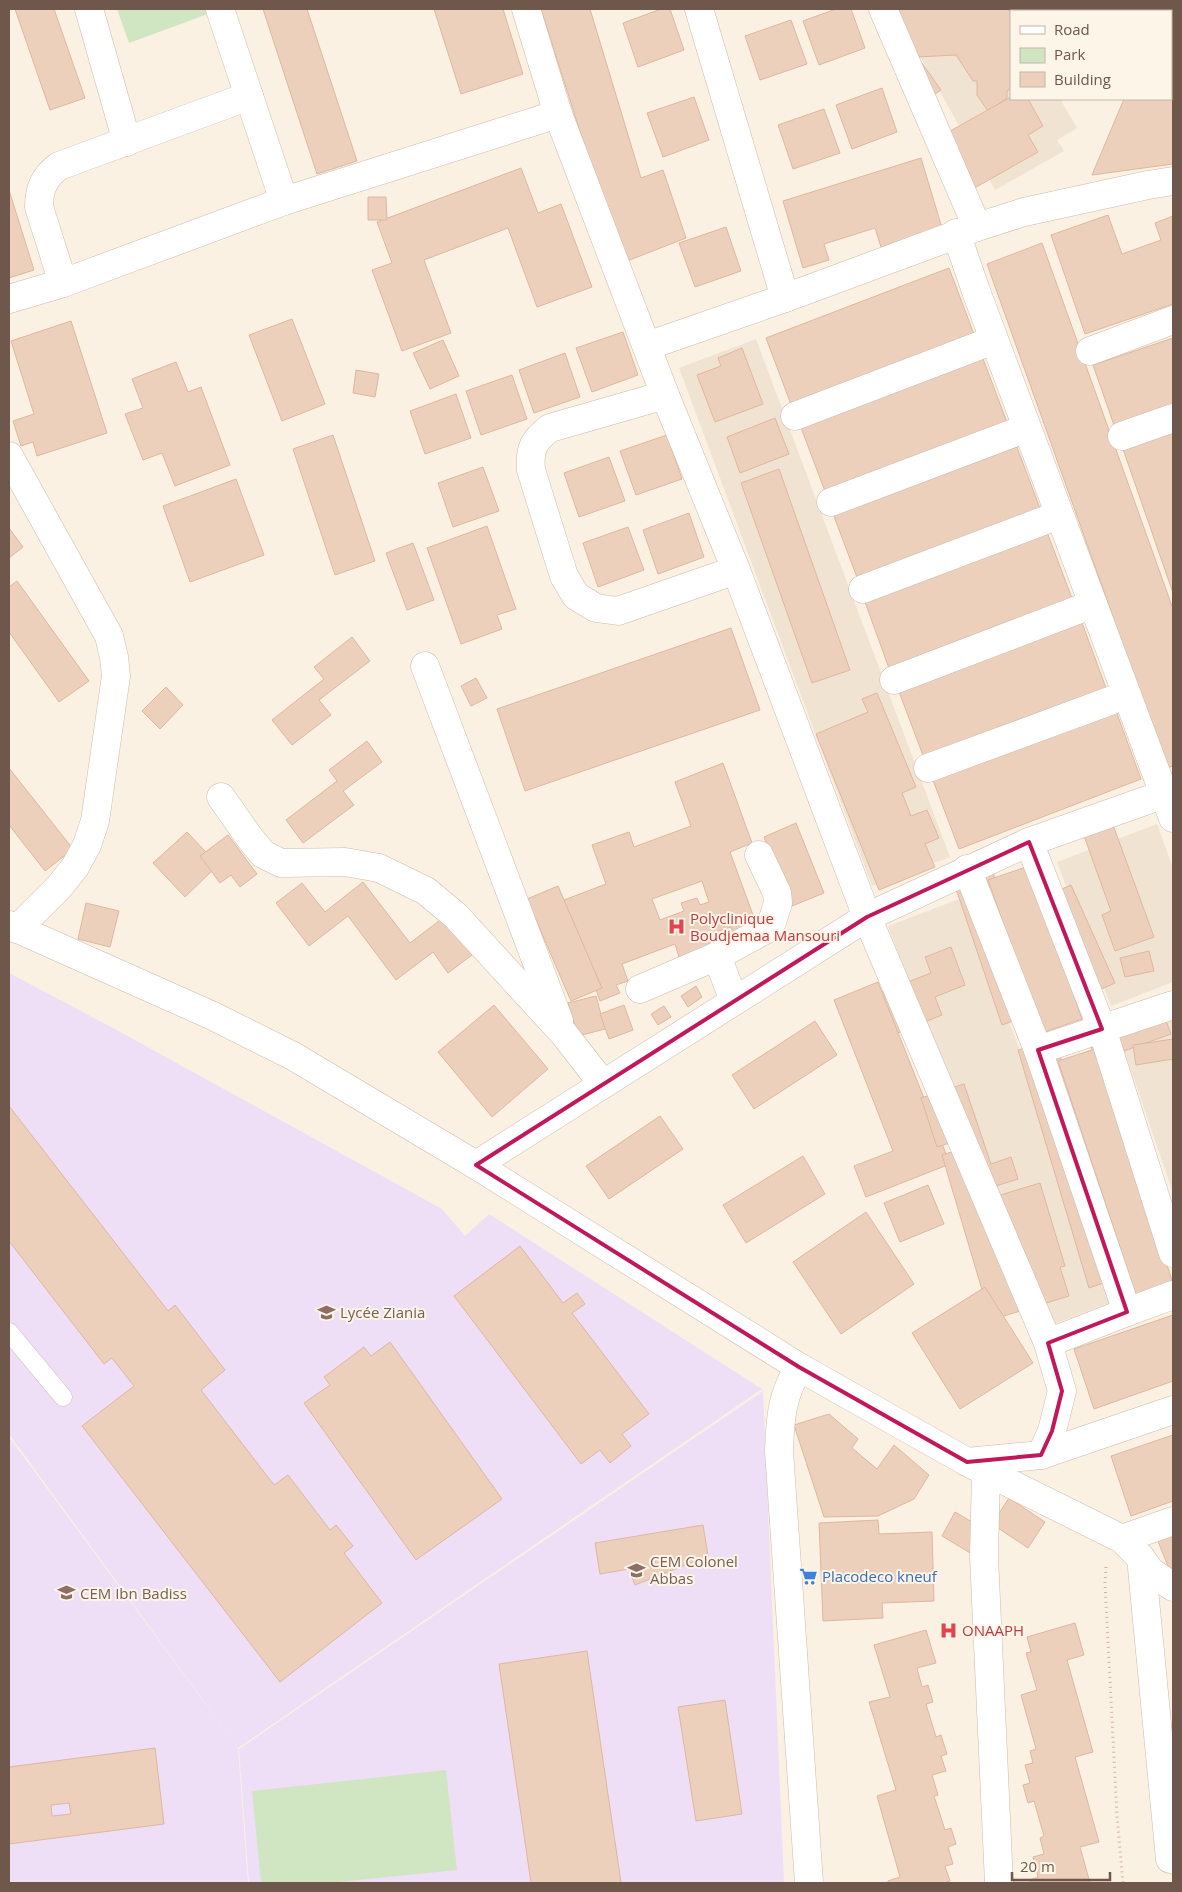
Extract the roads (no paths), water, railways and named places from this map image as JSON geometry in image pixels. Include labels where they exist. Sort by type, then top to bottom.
[{"type":"street","points":[[88,9],[127,142]]},
{"type":"street","points":[[220,9],[284,201]]},
{"type":"street","points":[[526,9],[558,114],[666,395],[736,570],[867,917],[1048,1343],[1062,1391],[1052,1431],[1041,1455]]},
{"type":"street","points":[[699,9],[786,298]]},
{"type":"street","points":[[476,1165],[867,917],[1029,842],[1170,801],[1126,695],[994,340],[966,230],[890,12]]},
{"type":"street","points":[[63,283],[39,207],[39,195],[49,173],[59,166],[249,96]]},
{"type":"street","points":[[9,299],[63,283],[284,201],[558,114]]},
{"type":"street","points":[[647,346],[786,298],[966,230],[1024,212],[1173,181]]},
{"type":"street","points":[[1090,351],[1173,320]]},
{"type":"street","points":[[795,416],[994,340]]},
{"type":"street","points":[[666,395],[550,428],[540,436],[534,446],[530,458],[533,476],[564,576],[576,596],[596,608],[618,611],[736,570]]},
{"type":"street","points":[[1122,436],[1173,418]]},
{"type":"street","points":[[831,502],[1027,428]]},
{"type":"street","points":[[9,456],[109,636],[116,676],[95,821],[87,845],[75,867],[59,887],[13,927],[213,1016],[293,1056],[476,1165],[800,1367],[977,1467],[1131,1548],[1150,1571],[1173,1587]]},
{"type":"street","points":[[863,589],[1059,515]]},
{"type":"street","points":[[894,680],[1093,604]]},
{"type":"street","points":[[425,666],[564,1034]]},
{"type":"street","points":[[928,768],[1126,695]]},
{"type":"street","points":[[222,797],[263,854],[281,863],[345,862],[379,868],[426,891],[456,916],[564,1034],[604,1084]]},
{"type":"street","points":[[1029,842],[1102,1029],[1173,1253]]},
{"type":"street","points":[[640,989],[717,956],[765,930],[772,922],[778,904],[777,894],[759,855]]},
{"type":"street","points":[[968,869],[1038,1050],[1127,1312]]},
{"type":"street","points":[[717,956],[734,1001]]},
{"type":"street","points":[[1038,1050],[1173,1005]]},
{"type":"street","points":[[1048,1343],[1173,1296]]},
{"type":"street","points":[[800,1367],[788,1385],[780,1428],[779,1451],[809,1883]]},
{"type":"street","points":[[977,1467],[1041,1455],[1173,1410]]},
{"type":"street","points":[[977,1467],[984,1557],[999,1883]]},
{"type":"street","points":[[1131,1548],[1173,1521]]},
{"type":"street","points":[[1131,1548],[1170,1859]]},
{"type":"lane","points":[[9,1332],[63,1397]]},
{"type":"place","name":"Polyclinique Boudjemaa Mansouri","points":[[676,927]]},
{"type":"place","name":"Lycée Ziania","points":[[326,1312]]},
{"type":"place","name":"CEM Colonel Abbas","points":[[636,1570]]},
{"type":"place","name":"Placodeco kneuf","points":[[808,1576]]},
{"type":"place","name":"CEM Ibn Badiss","points":[[66,1593]]},
{"type":"place","name":"ONAAPH","points":[[948,1630]]}]
